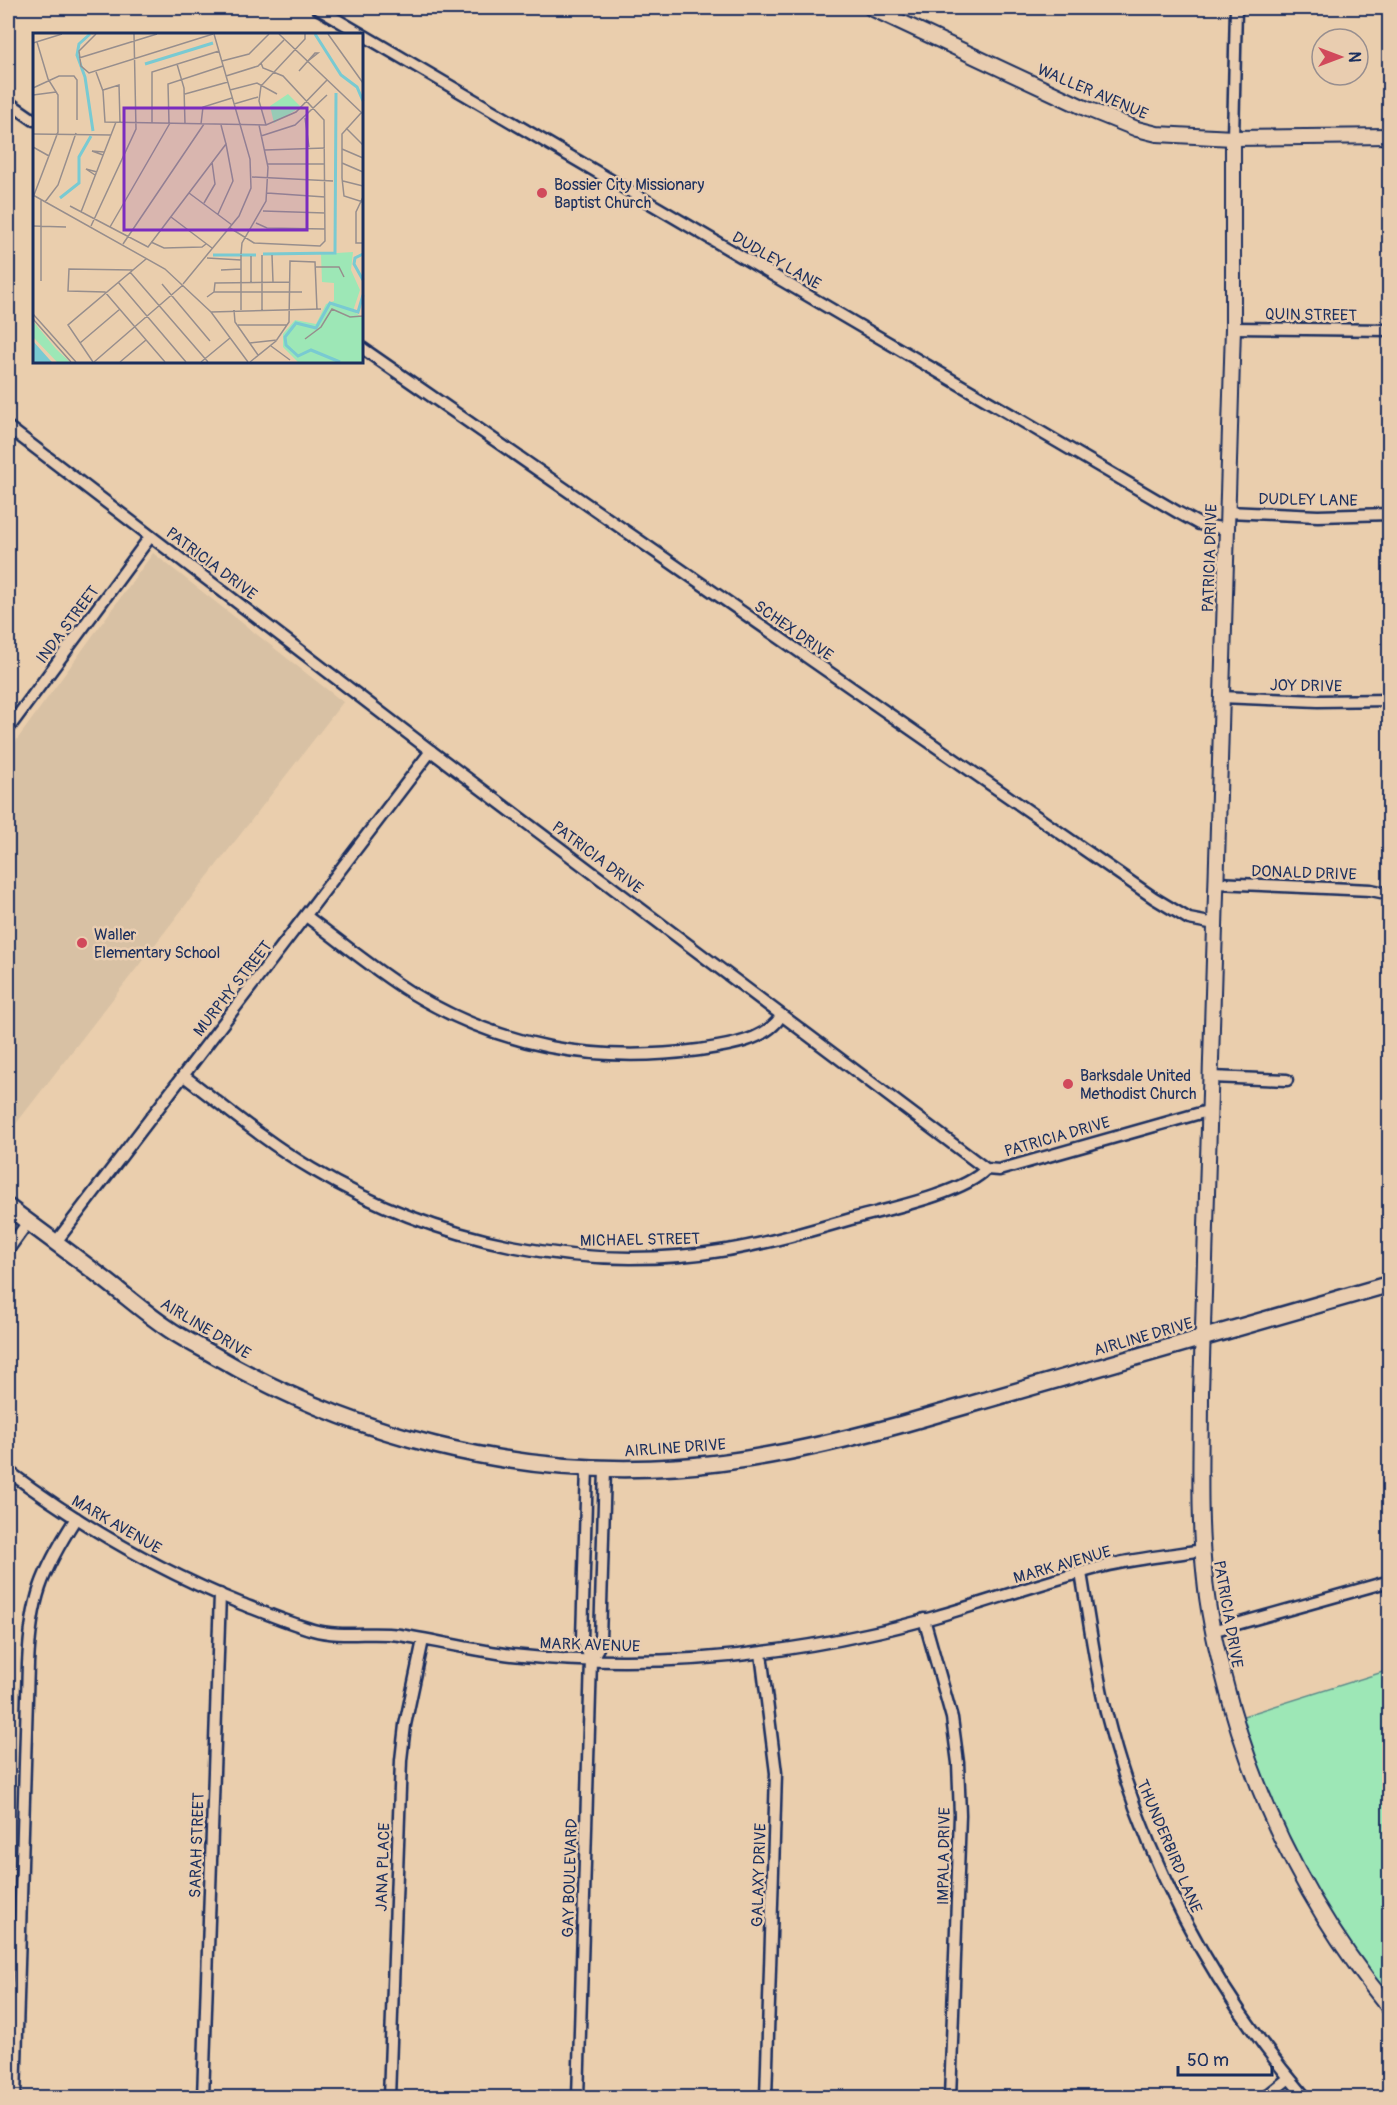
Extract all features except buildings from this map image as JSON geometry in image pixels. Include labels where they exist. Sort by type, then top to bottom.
[{"type":"main road","name":"AIRLINE DRIVE","points":[[8,1207],[166,1327],[267,1384],[312,1405],[399,1436],[445,1448],[489,1457],[587,1467],[650,1468],[706,1465],[819,1446],[1389,1284]]},
{"type":"street","name":"DUDLEY LANE","points":[[316,8],[359,33]]},
{"type":"street","name":"WALLER AVENUE","points":[[871,8],[1085,108],[1137,129],[1176,137],[1389,136]]},
{"type":"street","name":"PATRICIA DRIVE","points":[[1236,8],[1233,328],[1203,1338],[1200,1497],[1202,1550],[1212,1631],[1230,1706],[1259,1790],[1286,1851],[1324,1919],[1389,2009]]},
{"type":"street","name":"DUDLEY LANE","points":[[363,36],[1179,513],[1199,524],[1226,529]]},
{"type":"street","points":[[8,102],[33,119]]},
{"type":"street","name":"QUIN STREET","points":[[1233,328],[1389,330]]},
{"type":"street","name":"SCHEX DRIVE","points":[[363,349],[1154,898],[1189,919],[1215,924]]},
{"type":"street","name":"PATRICIA DRIVE","points":[[8,427],[431,751],[986,1169],[999,1170],[1210,1110]]},
{"type":"street","name":"DUDLEY LANE","points":[[1227,512],[1318,516],[1389,514]]},
{"type":"street","name":"INDA STREET","points":[[8,729],[150,537]]},
{"type":"street","name":"JOY DRIVE","points":[[1221,698],[1318,701],[1389,700]]},
{"type":"street","name":"MURPHY STREET","points":[[56,1242],[431,751]]},
{"type":"street","name":"DONALD DRIVE","points":[[1216,883],[1371,890],[1389,894]]},
{"type":"street","points":[[306,916],[411,992],[489,1031],[528,1043],[591,1054],[643,1055],[689,1052],[719,1047],[757,1036],[774,1026],[781,1016]]},
{"type":"street","name":"MICHAEL STREET","points":[[184,1076],[284,1152],[365,1198],[417,1220],[469,1236],[556,1253],[613,1257],[668,1256],[753,1245],[955,1189],[975,1179],[986,1169]]},
{"type":"street","points":[[1211,1077],[1287,1080]]},
{"type":"street","points":[[8,1250],[28,1222]]},
{"type":"street","name":"GAY BOULEVARD","points":[[578,2097],[591,1660],[582,1639],[587,1467]]},
{"type":"street","name":"GAY BOULEVARD","points":[[591,1660],[600,1640],[605,1468]]},
{"type":"street","name":"MARK AVENUE","points":[[8,1471],[76,1518],[152,1562],[220,1594],[314,1630],[336,1634],[391,1634],[488,1652],[591,1660],[673,1661],[761,1653],[871,1634],[1081,1573],[1130,1561],[1202,1550]]},
{"type":"street","points":[[15,2097],[31,1618],[45,1571],[54,1552],[76,1518]]},
{"type":"street","name":"THUNDERBIRD LANE","points":[[1081,1573],[1106,1712],[1124,1777],[1150,1846],[1207,1960],[1253,2031],[1306,2097]]},
{"type":"street","points":[[1212,1631],[1389,1581]]},
{"type":"street","name":"SARAH STREET","points":[[202,2097],[220,1594]]},
{"type":"street","name":"IMPALA DRIVE","points":[[924,1619],[951,1718],[958,1763],[960,1823],[951,2097]]},
{"type":"street","name":"JANA PLACE","points":[[389,2097],[401,1760],[405,1725],[423,1640]]},
{"type":"street","name":"GALAXY DRIVE","points":[[761,1653],[776,1773],[766,2097]]},
{"type":"street","points":[[1264,2097],[1289,2078]]},
{"type":"shaded area","name":"Waller Elementary School","points":[[153,553],[343,702],[8,1134],[8,752]]},
{"type":"green space","points":[[1389,1670],[1389,2007],[1289,1857],[1234,1719]]},
{"type":"place","name":"Bossier City Missionary Baptist Church","points":[[542,193]]},
{"type":"place","name":"Waller Elementary School","points":[[82,943]]},
{"type":"place","name":"Barksdale United Methodist Church","points":[[1068,1084]]}]
